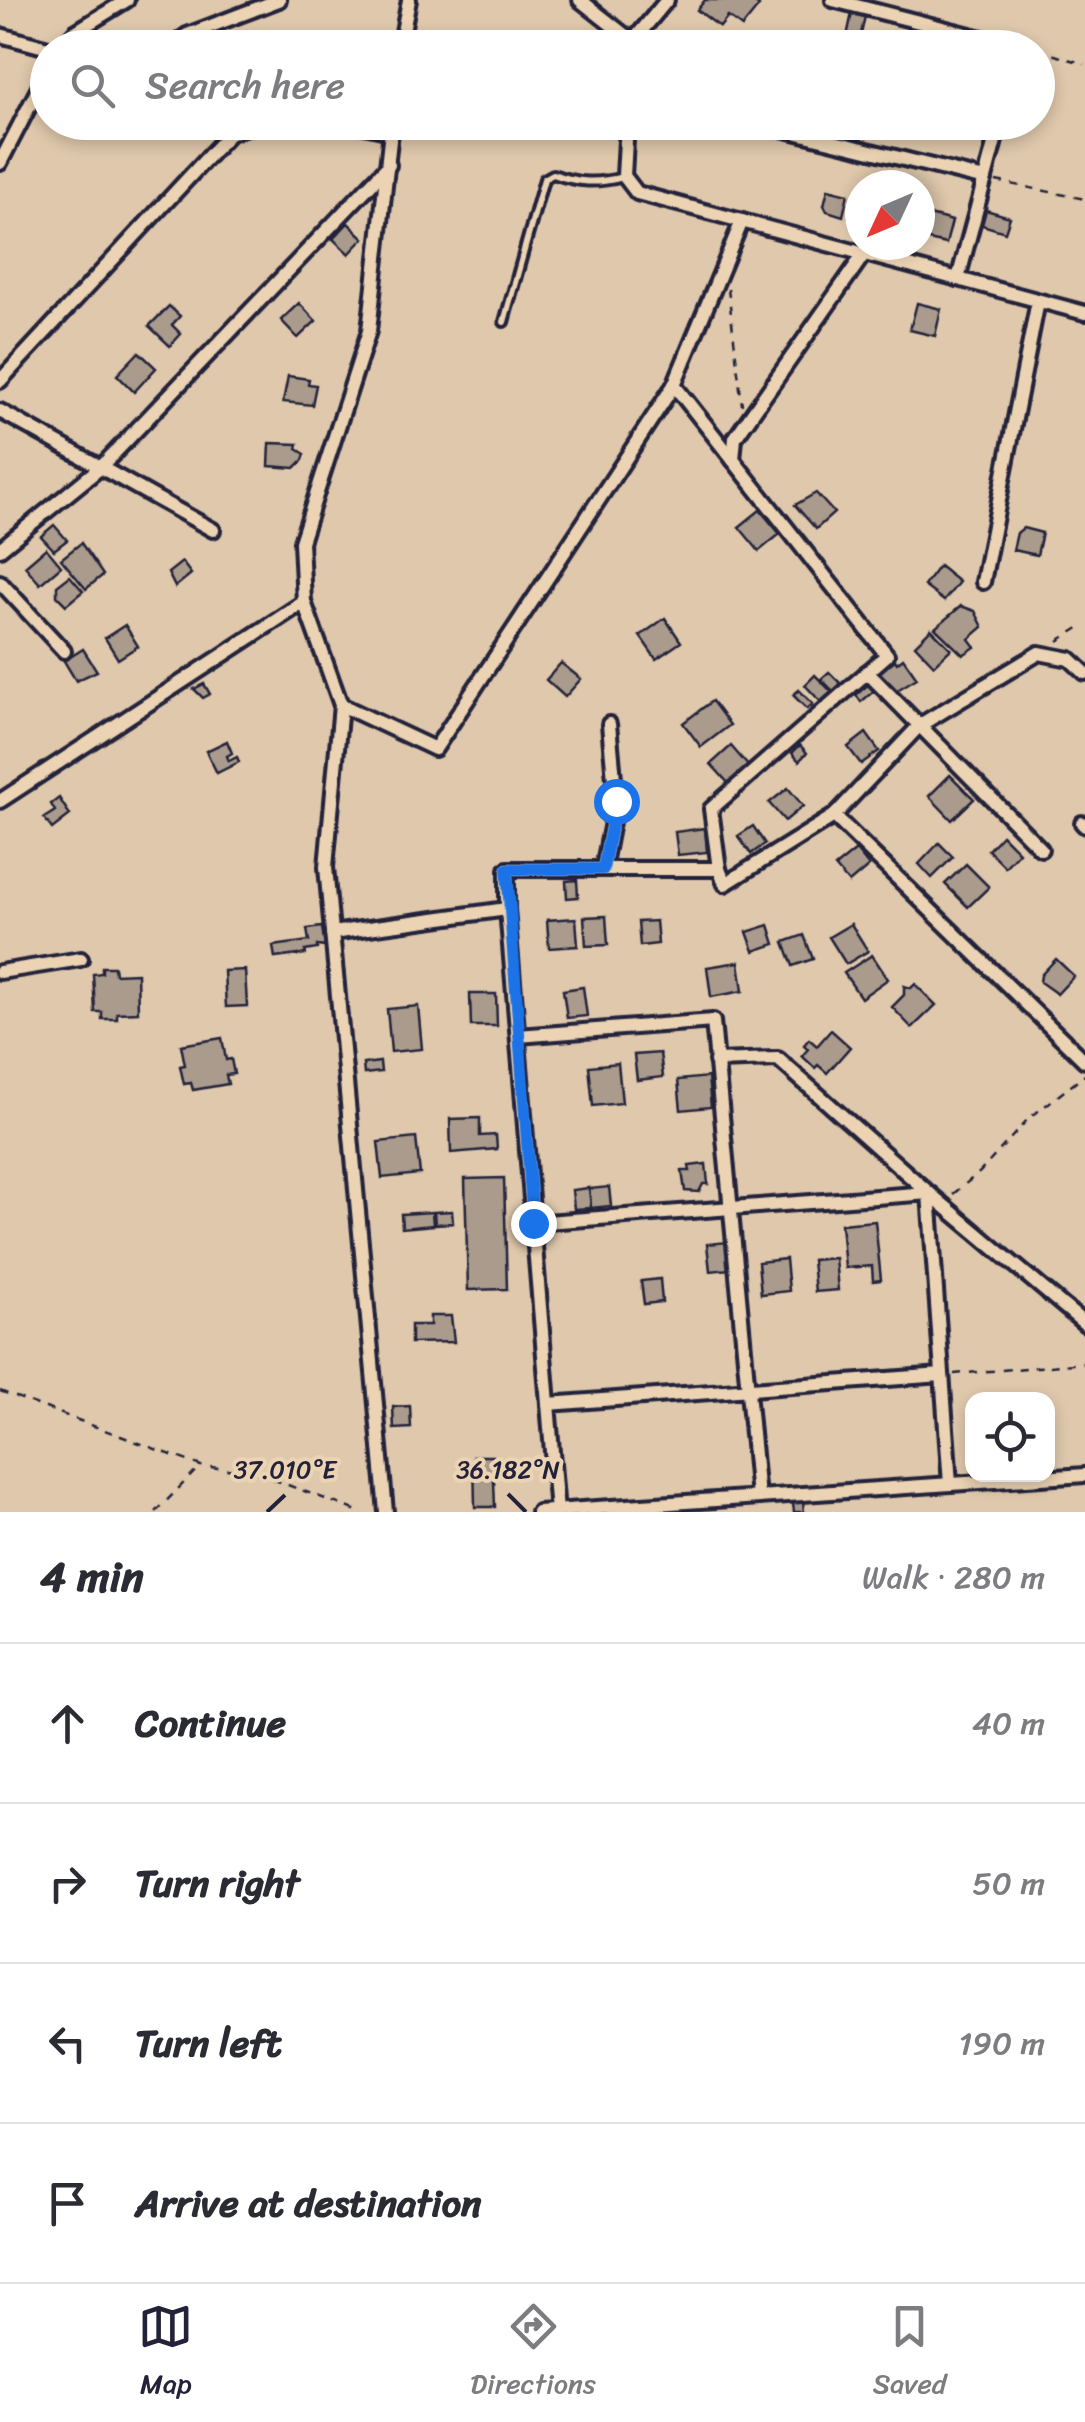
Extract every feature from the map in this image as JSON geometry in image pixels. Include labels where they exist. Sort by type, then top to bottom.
[{"type":"street","points":[[77,30],[127,0]]},
{"type":"street","points":[[199,30],[279,0]]},
{"type":"street","points":[[404,30],[410,0]]},
{"type":"street","points":[[580,0],[619,30]]},
{"type":"street","points":[[647,30],[667,0]]},
{"type":"street","points":[[833,0],[950,30]]},
{"type":"street","points":[[0,35],[30,43]]},
{"type":"street","points":[[0,163],[30,105]]},
{"type":"street","points":[[0,381],[224,140]]},
{"type":"street","points":[[386,1512],[326,867],[341,705],[304,602],[301,542],[369,331],[391,140]]},
{"type":"street","points":[[625,140],[624,176],[637,193],[845,249]]},
{"type":"street","points":[[828,140],[985,178]]},
{"type":"street","points":[[958,279],[995,140]]},
{"type":"street","points":[[0,550],[101,468],[389,164]]},
{"type":"street","points":[[341,705],[436,748],[674,385],[742,222]]},
{"type":"street","points":[[734,460],[735,438],[860,260]]},
{"type":"street","points":[[887,260],[1085,313]]},
{"type":"street","points":[[983,582],[1038,301]]},
{"type":"street","points":[[674,385],[886,655],[711,809],[719,870],[725,884],[834,816],[920,724],[1040,653],[1070,659],[1085,673]]},
{"type":"street","points":[[0,411],[212,530]]},
{"type":"street","points":[[0,582],[64,651]]},
{"type":"street","points":[[0,801],[304,602]]},
{"type":"street","points":[[867,672],[1041,849]]},
{"type":"street","points":[[603,869],[616,801],[608,724]]},
{"type":"street","points":[[834,816],[1085,1061]]},
{"type":"street","points":[[557,1511],[507,869],[719,870]]},
{"type":"street","points":[[332,933],[508,908]]},
{"type":"street","points":[[0,972],[81,960]]},
{"type":"street","points":[[518,1036],[712,1022],[758,1497]]},
{"type":"street","points":[[716,1062],[778,1059],[1085,1324]]},
{"type":"street","points":[[533,1223],[929,1193]]},
{"type":"street","points":[[929,1193],[950,1484]]},
{"type":"street","points":[[548,1404],[942,1375]]},
{"type":"street","points":[[538,1512],[1085,1475]]},
{"type":"lane","points":[[504,322],[544,180],[553,174],[577,182],[605,182],[624,176]]},
{"type":"path","points":[[1055,55],[1085,64]]},
{"type":"path","points":[[985,178],[1085,198]]},
{"type":"path","points":[[725,263],[744,426]]},
{"type":"path","points":[[1040,653],[1085,624]]},
{"type":"path","points":[[942,1203],[980,1172],[1028,1119],[1085,1075]]},
{"type":"path","points":[[942,1375],[1085,1362]]},
{"type":"path","points":[[0,1390],[201,1466],[252,1472],[360,1512]]},
{"type":"path","points":[[156,1512],[201,1466]]},
{"type":"building","points":[[705,0],[752,0],[759,6],[742,27],[728,17],[720,27],[697,10]]},
{"type":"building","points":[[852,13],[865,16],[862,30],[848,30]]},
{"type":"building","points":[[828,189],[845,193],[843,216],[827,211],[824,205]]},
{"type":"building","points":[[986,210],[1010,217],[1005,232],[982,225]]},
{"type":"building","points":[[935,216],[952,221],[946,244],[935,241]]},
{"type":"building","points":[[348,223],[364,238],[349,254],[333,239]]},
{"type":"building","points":[[299,303],[316,321],[298,338],[281,320]]},
{"type":"building","points":[[917,303],[941,309],[935,336],[910,330]]},
{"type":"building","points":[[169,306],[180,316],[172,325],[181,334],[170,346],[149,326]]},
{"type":"building","points":[[139,352],[156,368],[134,392],[117,375]]},
{"type":"building","points":[[288,376],[309,379],[308,384],[316,385],[312,405],[283,402]]},
{"type":"building","points":[[270,443],[298,444],[297,449],[305,454],[303,460],[295,468],[269,466]]},
{"type":"building","points":[[816,493],[834,513],[816,529],[795,505]]},
{"type":"building","points":[[760,510],[780,534],[759,551],[739,527]]},
{"type":"building","points":[[54,525],[67,540],[54,550],[41,536]]},
{"type":"building","points":[[1023,528],[1042,533],[1037,555],[1013,550],[1017,533]]},
{"type":"building","points":[[81,543],[103,575],[86,589],[61,559]]},
{"type":"building","points":[[46,548],[61,566],[40,584],[25,566]]},
{"type":"building","points":[[182,562],[191,574],[175,587],[168,573]]},
{"type":"building","points":[[939,566],[959,582],[944,601],[924,586]]},
{"type":"building","points":[[70,576],[83,591],[66,605],[57,596],[57,586]]},
{"type":"building","points":[[961,606],[975,611],[983,627],[969,639],[975,647],[963,655],[935,628]]},
{"type":"building","points":[[665,618],[681,642],[656,659],[640,636]]},
{"type":"building","points":[[125,625],[138,646],[118,659],[105,638]]},
{"type":"building","points":[[931,629],[951,649],[934,665],[915,645]]},
{"type":"building","points":[[83,649],[97,671],[76,681],[64,661]]},
{"type":"building","points":[[903,658],[917,678],[894,692],[876,673]]},
{"type":"building","points":[[561,663],[581,679],[565,697],[546,680]]},
{"type":"building","points":[[829,672],[844,687],[836,694],[821,679]]},
{"type":"building","points":[[815,675],[833,693],[822,703],[805,685]]},
{"type":"building","points":[[870,683],[875,690],[861,702],[856,695]]},
{"type":"building","points":[[204,684],[210,694],[203,698],[194,689]]},
{"type":"building","points":[[799,690],[813,704],[807,709],[793,695]]},
{"type":"building","points":[[712,701],[730,725],[701,747],[683,723]]},
{"type":"building","points":[[866,733],[879,751],[861,764],[848,747]]},
{"type":"building","points":[[227,741],[232,753],[227,756],[229,761],[237,757],[239,762],[217,773],[206,751]]},
{"type":"building","points":[[800,745],[807,753],[799,761],[792,753]]},
{"type":"building","points":[[731,746],[749,767],[730,785],[711,764]]},
{"type":"building","points":[[950,775],[974,799],[952,820],[929,796]]},
{"type":"building","points":[[788,788],[803,806],[785,821],[769,803]]},
{"type":"building","points":[[59,798],[70,815],[52,829],[44,818],[55,811],[51,804]]},
{"type":"building","points":[[753,826],[765,844],[751,854],[738,836]]},
{"type":"building","points":[[705,828],[707,852],[678,855],[675,832]]},
{"type":"building","points":[[1002,835],[1019,852],[1005,867],[988,850]]},
{"type":"building","points":[[939,843],[953,857],[932,878],[919,864]]},
{"type":"building","points":[[856,850],[869,866],[849,883],[835,867]]},
{"type":"building","points":[[966,864],[989,887],[968,907],[945,884]]},
{"type":"building","points":[[577,880],[578,897],[567,898],[566,881]]},
{"type":"building","points":[[606,916],[608,945],[586,946],[584,917]]},
{"type":"building","points":[[576,918],[578,946],[549,948],[547,920]]},
{"type":"building","points":[[656,921],[658,944],[640,946],[638,922]]},
{"type":"building","points":[[851,924],[868,951],[846,964],[829,937]]},
{"type":"building","points":[[769,925],[775,944],[754,951],[747,932]]},
{"type":"building","points":[[322,927],[325,947],[275,958],[273,946],[309,941],[307,929]]},
{"type":"building","points":[[804,935],[813,959],[793,966],[784,942]]},
{"type":"building","points":[[872,955],[888,979],[861,998],[844,973]]},
{"type":"building","points":[[1056,959],[1074,976],[1057,994],[1040,982],[1041,975]]},
{"type":"building","points":[[739,962],[743,991],[711,997],[707,967]]},
{"type":"building","points":[[102,967],[114,967],[115,974],[137,973],[138,1012],[117,1013],[117,1019],[102,1019],[102,1012],[95,1012],[93,974],[102,973]]},
{"type":"building","points":[[245,970],[247,1006],[226,1007],[224,971]]},
{"type":"building","points":[[915,984],[936,1005],[912,1028],[892,1007],[904,995],[904,986],[911,988]]},
{"type":"building","points":[[583,987],[587,1016],[567,1018],[563,990]]},
{"type":"building","points":[[470,994],[496,994],[497,1026],[471,1026]]},
{"type":"building","points":[[418,1006],[422,1049],[391,1052],[387,1009]]},
{"type":"building","points":[[831,1030],[850,1047],[827,1073],[802,1056],[809,1039],[817,1046]]},
{"type":"building","points":[[222,1038],[226,1060],[231,1059],[234,1074],[226,1075],[228,1084],[193,1090],[191,1083],[184,1084],[181,1045]]},
{"type":"building","points":[[660,1053],[663,1077],[637,1080],[634,1055]]},
{"type":"building","points":[[380,1062],[381,1072],[364,1074],[363,1064]]},
{"type":"building","points":[[618,1063],[622,1103],[593,1106],[589,1066]]},
{"type":"building","points":[[708,1077],[711,1107],[681,1110],[678,1080]]},
{"type":"building","points":[[480,1118],[480,1136],[496,1135],[497,1149],[451,1153],[450,1119]]},
{"type":"building","points":[[416,1138],[420,1174],[382,1178],[378,1142]]},
{"type":"building","points":[[706,1164],[708,1184],[703,1184],[699,1192],[685,1191],[682,1171]]},
{"type":"building","points":[[504,1178],[507,1289],[468,1290],[465,1179]]},
{"type":"building","points":[[609,1187],[611,1206],[591,1208],[589,1189]]},
{"type":"building","points":[[589,1188],[591,1208],[574,1209],[572,1190]]},
{"type":"building","points":[[452,1211],[453,1223],[435,1224],[434,1212]]},
{"type":"building","points":[[432,1212],[433,1225],[402,1228],[401,1214]]},
{"type":"building","points":[[875,1221],[881,1280],[873,1281],[872,1266],[845,1268],[841,1224]]},
{"type":"building","points":[[728,1242],[731,1269],[710,1271],[707,1244]]},
{"type":"building","points":[[835,1258],[838,1290],[815,1292],[812,1260]]},
{"type":"building","points":[[786,1259],[789,1291],[761,1294],[758,1262]]},
{"type":"building","points":[[660,1279],[662,1302],[644,1304],[641,1281]]},
{"type":"building","points":[[430,1316],[451,1316],[454,1342],[411,1343],[411,1325],[430,1325]]},
{"type":"building","points":[[410,1406],[411,1428],[394,1429],[393,1407]]},
{"type":"building","points":[[474,1456],[493,1456],[495,1507],[475,1507]]},
{"type":"building","points":[[803,1502],[804,1512],[794,1512],[793,1503]]},
{"type":"route","points":[[533,1223],[507,869],[603,869],[616,801]]}]
